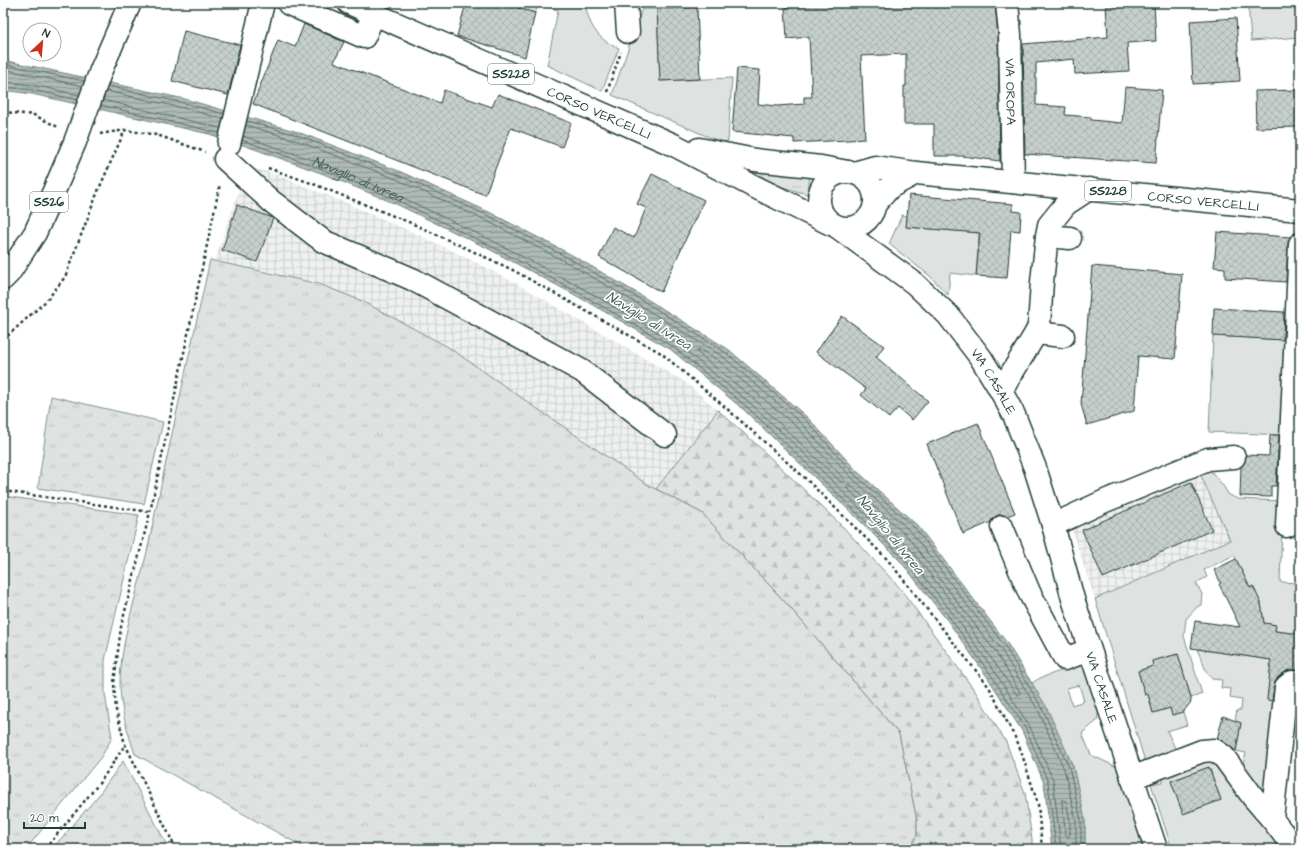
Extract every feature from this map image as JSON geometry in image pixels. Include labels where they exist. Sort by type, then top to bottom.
[{"type":"main road","name":"SS26","points":[[3,279],[35,233],[75,142],[101,70],[130,3]]},
{"type":"main road","points":[[263,3],[227,151],[271,201],[323,241],[412,279],[582,372],[665,435]]},
{"type":"main road","points":[[290,3],[289,4],[364,37],[374,14]]},
{"type":"main road","name":"CORSO VERCELLI","points":[[349,3],[674,144],[751,185],[833,225]]},
{"type":"main road","points":[[626,3],[628,32]]},
{"type":"main road","name":"VIA OROPA","points":[[1007,3],[1010,34],[1013,182]]},
{"type":"main road","name":"CORSO VERCELLI","points":[[674,144],[755,160],[821,167],[852,173],[875,167],[916,173],[1300,210]]},
{"type":"main road","points":[[872,211],[874,193],[871,186],[864,178],[852,173],[842,172],[831,176],[824,182],[819,192],[818,202],[825,219],[833,225],[846,229],[861,225],[872,211],[890,187],[916,173]]},
{"type":"main road","points":[[1001,391],[1039,326],[1049,225],[1066,204],[1089,189]]},
{"type":"main road","name":"VIA CASALE","points":[[872,211],[890,265]]},
{"type":"main road","name":"VIA CASALE","points":[[833,225],[890,265],[914,284],[948,315],[981,358],[1014,415],[1035,468],[1073,599],[1156,849]]},
{"type":"main road","points":[[1047,236],[1070,238]]},
{"type":"main road","points":[[1287,526],[1300,244]]},
{"type":"main road","points":[[1036,333],[1063,336]]},
{"type":"main road","points":[[1053,526],[1105,501],[1208,459],[1234,457]]},
{"type":"main road","points":[[1002,527],[1029,592],[1064,659],[1090,650]]},
{"type":"main road","points":[[1272,819],[1286,737],[1284,702],[1286,687],[1292,682],[1300,683]]},
{"type":"main road","points":[[1132,778],[1202,751],[1214,750],[1223,756],[1253,797],[1295,849]]},
{"type":"path","points":[[600,112],[628,32]]},
{"type":"path","points":[[3,112],[34,115],[56,126],[62,140],[75,142],[99,134],[125,130],[157,135],[227,151],[150,512],[121,627],[114,683],[116,710],[125,744],[176,849]]},
{"type":"path","points":[[3,340],[46,300],[65,276],[98,191],[125,130]]},
{"type":"path","points":[[268,168],[311,183],[411,223],[511,269],[661,353],[726,407],[806,479],[887,559],[989,687],[1019,745],[1038,804],[1042,849]]},
{"type":"path","points":[[3,491],[150,512]]},
{"type":"path","points":[[45,849],[101,781],[125,744]]},
{"type":"shaded area","points":[[247,167],[269,172],[344,202],[419,235],[477,263],[521,286],[685,382],[718,410],[656,489],[648,485],[448,347],[362,301],[215,260]]},
{"type":"shaded area","points":[[1198,469],[1230,540],[1095,599],[1070,525]]},
{"type":"green space","points":[[520,3],[585,3],[589,18],[595,31],[605,41],[619,48],[602,91],[547,65],[558,10],[539,4],[535,13],[518,8]]},
{"type":"green space","points":[[1248,3],[1300,3],[1300,37],[1251,41]]},
{"type":"green space","points":[[642,9],[657,9],[660,81],[732,78],[728,141],[722,142],[711,138],[612,95]]},
{"type":"green space","points":[[754,167],[811,172],[807,194],[751,178]]},
{"type":"green space","points":[[902,215],[907,216],[907,227],[979,233],[976,276],[950,273],[948,295],[930,276],[889,244]]},
{"type":"green space","points":[[210,260],[319,284],[362,301],[448,347],[648,485],[702,513],[787,604],[899,734],[917,820],[917,835],[911,846],[898,849],[307,849],[135,754],[121,701],[120,683],[123,648],[148,547]]},
{"type":"green space","points":[[1213,336],[1289,340],[1285,435],[1209,432]]},
{"type":"green space","points":[[51,396],[163,422],[144,504],[38,488]]},
{"type":"green space","points":[[718,410],[842,526],[900,588],[975,691],[1006,742],[1025,793],[1032,839],[1032,849],[898,849],[911,846],[917,835],[917,820],[899,734],[787,604],[702,513],[656,489]]},
{"type":"green space","points":[[1206,465],[1228,494],[1237,499],[1283,501],[1280,582],[1300,583],[1300,634],[1275,631],[1276,625],[1264,623],[1261,603],[1252,586],[1250,588],[1234,555],[1204,570],[1207,577],[1196,583],[1202,594],[1201,605],[1197,607],[1186,619],[1184,636],[1202,694],[1191,698],[1178,654],[1152,661],[1153,666],[1138,671],[1145,695],[1148,694],[1153,713],[1170,708],[1172,715],[1183,712],[1187,725],[1167,731],[1175,748],[1169,757],[1147,768],[1095,599],[1230,540],[1198,469]]},
{"type":"green space","points":[[3,496],[139,515],[105,660],[105,694],[112,738],[101,757],[26,849],[3,849]]},
{"type":"green space","points":[[1197,649],[1285,662],[1282,684],[1269,683],[1267,700],[1280,701],[1268,806],[1241,770],[1246,753],[1236,751],[1241,723],[1235,721],[1237,710],[1241,710],[1242,700],[1230,698],[1231,689],[1221,688],[1222,680],[1212,679],[1207,673]]},
{"type":"green space","points":[[1084,663],[1100,702],[1097,721],[1082,733],[1091,755],[1119,768],[1146,849],[1085,849],[1085,819],[1032,683],[1040,678]],"holes":[[[1079,685],[1084,701],[1072,705],[1067,688]]]},
{"type":"green space","points":[[1300,691],[1300,724],[1289,723],[1293,694]]},
{"type":"green space","points":[[1209,757],[1290,849],[1172,849],[1151,784],[1163,782],[1162,774]],"holes":[[[1209,767],[1221,800],[1183,814],[1171,781]]]},
{"type":"green space","points":[[123,761],[169,849],[52,849],[98,796]]},
{"type":"green space","points":[[1284,824],[1300,825],[1300,844]]},
{"type":"water","name":"Naviglio di Ivrea","points":[[3,60],[185,99],[298,132],[399,171],[489,212],[572,255],[728,349],[808,418],[857,471],[918,526],[1007,643],[1046,706],[1073,766],[1085,819],[1085,849],[1052,849],[1044,783],[1022,731],[988,678],[947,620],[901,562],[744,410],[670,349],[575,295],[487,248],[396,204],[321,173],[209,134],[32,94],[3,90]]},
{"type":"building","points":[[466,3],[520,3],[518,8],[535,13],[525,57],[457,36]]},
{"type":"building","points":[[794,3],[995,3],[998,35],[1000,161],[962,156],[934,156],[934,124],[904,124],[906,54],[861,56],[865,139],[794,143],[794,138],[732,132],[737,68],[760,70],[758,104],[777,106],[804,104],[804,97],[812,97],[809,37],[787,39],[785,8],[794,7]]},
{"type":"building","points":[[1154,3],[1156,41],[1127,43],[1129,71],[1075,74],[1074,59],[1036,63],[1036,105],[1066,107],[1065,115],[1091,117],[1091,120],[1122,123],[1125,87],[1162,90],[1156,163],[1025,154],[1023,44],[1108,37],[1106,6]]},
{"type":"building","points":[[697,7],[700,79],[660,81],[657,9]]},
{"type":"building","points":[[1236,18],[1240,81],[1193,84],[1190,21]]},
{"type":"building","points":[[304,24],[344,42],[334,62],[440,103],[444,90],[492,107],[498,94],[571,123],[562,147],[511,128],[485,195],[253,104],[278,40],[295,47]]},
{"type":"building","points":[[184,31],[240,45],[228,95],[172,81]]},
{"type":"building","points":[[1300,90],[1300,127],[1256,128],[1255,91]]},
{"type":"building","points":[[652,174],[704,200],[661,292],[599,257],[613,227],[634,238],[646,208],[637,204]]},
{"type":"building","points":[[909,195],[1013,204],[1013,211],[1021,212],[1020,231],[1011,230],[1007,278],[976,276],[980,233],[906,227]]},
{"type":"building","points":[[237,205],[273,218],[257,262],[222,250]]},
{"type":"building","points":[[1217,232],[1290,237],[1288,243],[1286,282],[1225,278],[1225,268],[1214,267]]},
{"type":"building","points":[[1092,266],[1182,274],[1175,359],[1138,356],[1134,411],[1087,425],[1081,404]]},
{"type":"building","points":[[1214,308],[1284,312],[1283,340],[1213,336]]},
{"type":"building","points":[[842,316],[884,346],[876,357],[928,401],[912,420],[898,408],[889,418],[861,395],[866,389],[816,352]]},
{"type":"building","points":[[978,423],[1015,513],[1007,516],[998,515],[992,519],[991,522],[963,534],[927,444]]},
{"type":"building","points":[[1270,435],[1279,435],[1276,486],[1271,486],[1271,497],[1240,496],[1241,467],[1245,462],[1246,455],[1269,456]]},
{"type":"building","points":[[1191,482],[1212,530],[1103,578],[1082,530]]},
{"type":"building","points":[[1236,559],[1250,588],[1253,586],[1261,603],[1264,623],[1276,625],[1275,631],[1300,634],[1300,670],[1288,670],[1278,677],[1274,686],[1272,701],[1267,700],[1271,660],[1191,648],[1195,621],[1240,627],[1219,584],[1221,583],[1214,570]]},
{"type":"building","points":[[1178,654],[1191,702],[1183,712],[1172,715],[1170,708],[1153,713],[1148,694],[1145,695],[1138,671],[1153,666],[1152,661]]},
{"type":"building","points":[[1223,716],[1241,723],[1236,751],[1221,740],[1217,739]]},
{"type":"building","points":[[1209,767],[1221,800],[1183,814],[1171,781]]}]
